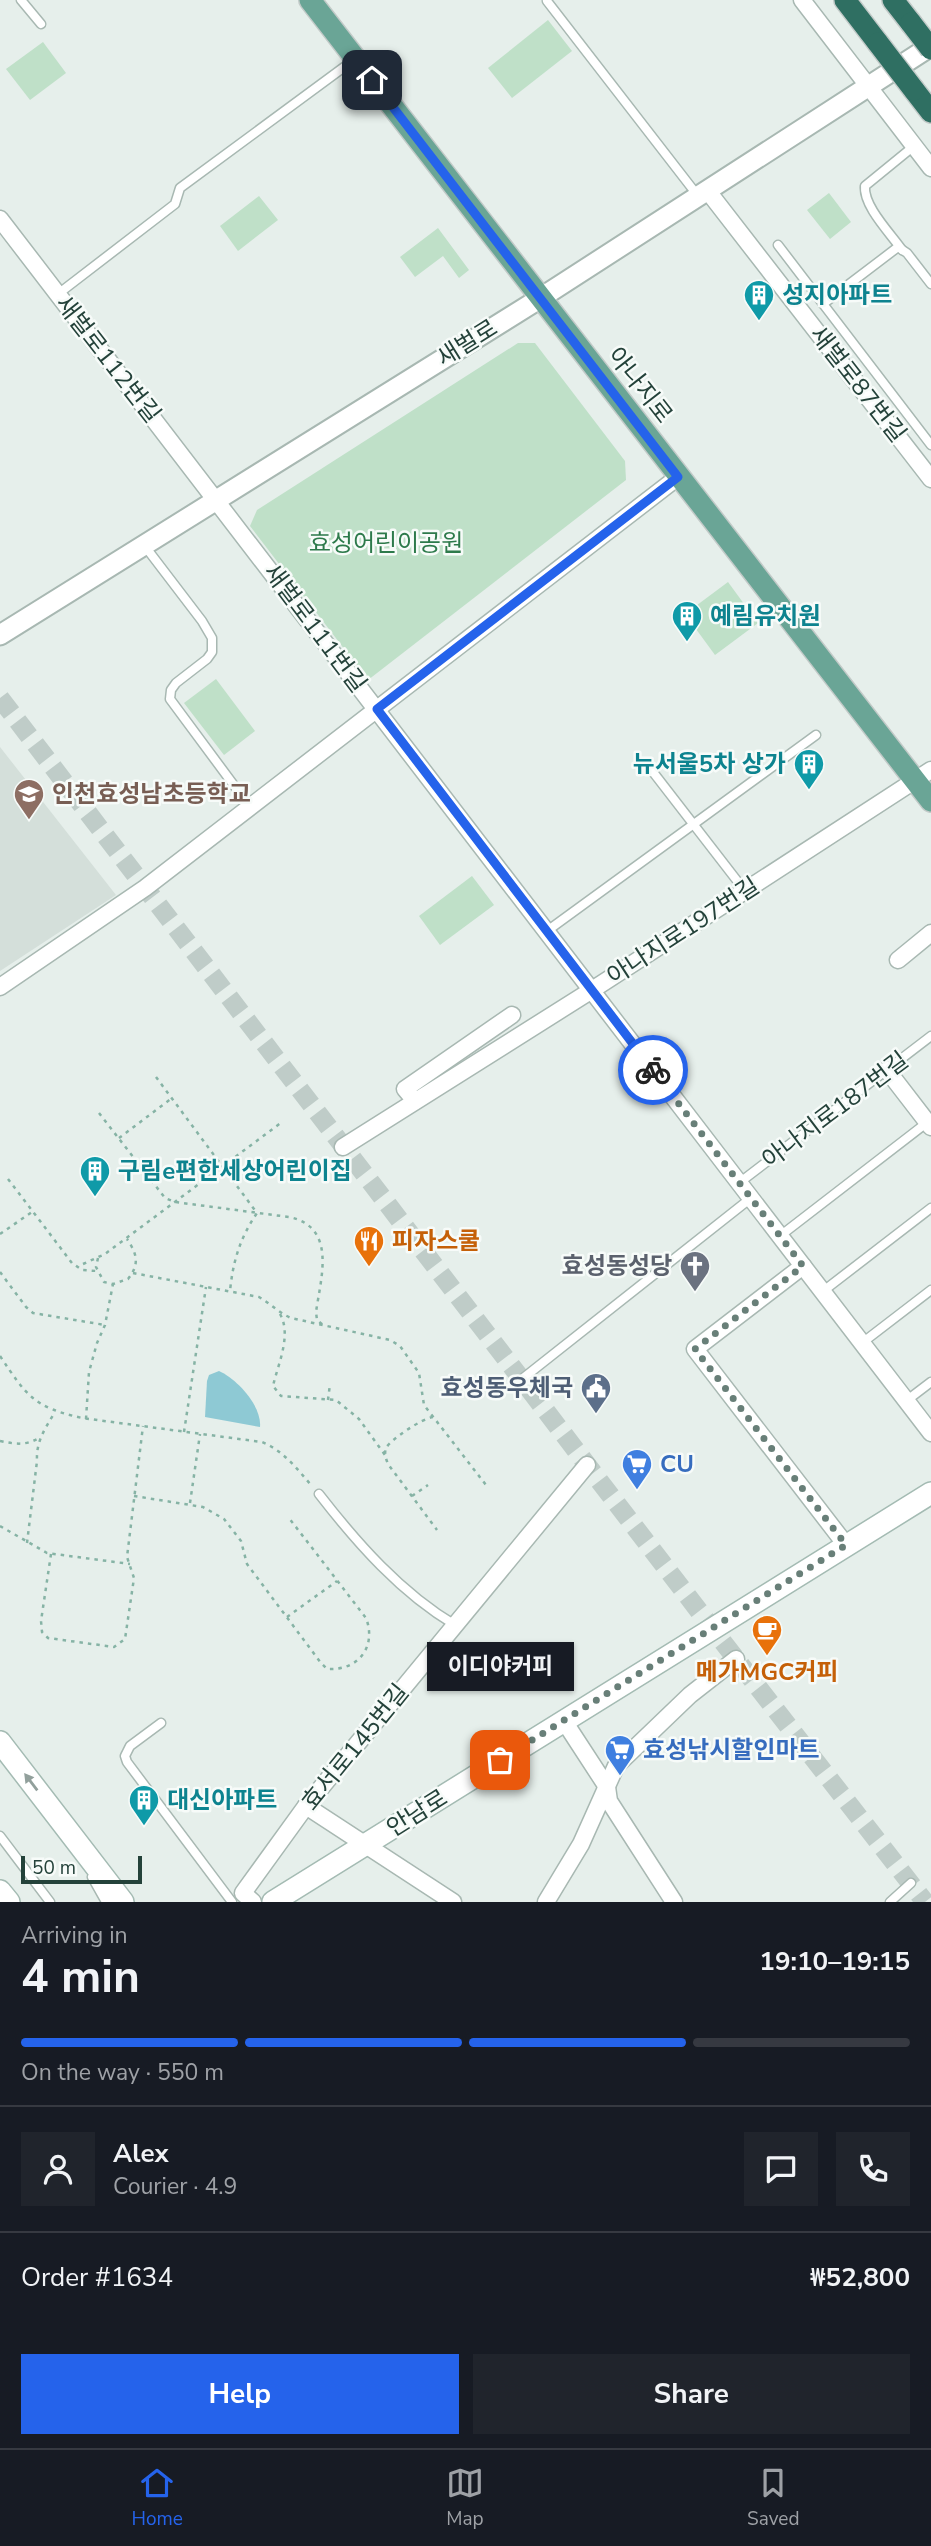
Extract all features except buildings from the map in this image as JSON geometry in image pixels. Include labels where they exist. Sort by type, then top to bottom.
[{"type":"highway","points":[[845,0],[931,112]]},
{"type":"highway","points":[[893,0],[931,47]]},
{"type":"main road","name":"아나지로","points":[[310,0],[678,477],[923,776],[931,801]]},
{"type":"main road","name":"안남로","points":[[273,1902],[931,1493]]},
{"type":"main road","points":[[0,1742],[123,1902]]},
{"type":"main road","points":[[0,1891],[9,1902]]},
{"type":"street","points":[[802,0],[931,168]]},
{"type":"street","name":"새벌로","points":[[0,635],[539,299],[931,47]]},
{"type":"street","name":"새벌로87번길","points":[[703,193],[931,479]]},
{"type":"street","name":"새벌로112번길","points":[[0,219],[216,500]]},
{"type":"street","points":[[0,987],[145,888],[678,477]]},
{"type":"street","name":"새벌로111번길","points":[[216,500],[931,1433]]},
{"type":"street","name":"아나지로197번길","points":[[343,1147],[923,776]]},
{"type":"street","points":[[898,960],[931,933]]},
{"type":"street","points":[[415,1101],[405,1089],[512,1015]]},
{"type":"street","points":[[887,1070],[930,1123]]},
{"type":"street","points":[[803,1266],[695,1349],[846,1545]]},
{"type":"street","name":"효서로145번길","points":[[253,1902],[243,1893],[306,1806],[587,1465]]},
{"type":"street","points":[[546,1902],[581,1844],[616,1766],[690,1695],[736,1658]]},
{"type":"street","points":[[564,1721],[607,1787],[609,1801],[674,1902]]},
{"type":"street","points":[[306,1806],[453,1902]]},
{"type":"lane","points":[[21,0],[41,24]]},
{"type":"lane","points":[[547,1],[703,193]]},
{"type":"lane","points":[[58,294],[176,204],[180,188],[355,59]]},
{"type":"lane","points":[[902,250],[864,193],[865,186],[914,146]]},
{"type":"lane","points":[[778,245],[931,445]]},
{"type":"lane","points":[[823,304],[898,247],[907,253],[931,284]]},
{"type":"lane","points":[[144,545],[212,638],[212,652],[176,683],[171,690],[170,699],[250,807]]},
{"type":"lane","points":[[547,931],[816,735]]},
{"type":"lane","points":[[646,763],[745,891]]},
{"type":"lane","name":"아나지로187번길","points":[[740,1183],[931,1036]]},
{"type":"lane","points":[[780,1236],[930,1123]]},
{"type":"lane","points":[[522,1379],[751,1198]]},
{"type":"lane","points":[[822,1292],[931,1208]]},
{"type":"lane","points":[[862,1343],[931,1290]]},
{"type":"lane","points":[[906,1401],[931,1382]]},
{"type":"lane","points":[[319,1494],[398,1583],[430,1610],[455,1625]]},
{"type":"lane","points":[[161,1723],[130,1746],[125,1756],[127,1762],[232,1902]]},
{"type":"lane","points":[[61,1823],[106,1902]]},
{"type":"lane","points":[[0,1836],[50,1902]]},
{"type":"lane","points":[[890,1902],[911,1884]]},
{"type":"path","points":[[156,1077],[257,1213]]},
{"type":"path","points":[[118,1138],[172,1098]]},
{"type":"path","points":[[99,1113],[165,1198],[175,1202],[302,1219],[315,1230],[322,1246],[324,1260],[316,1312],[317,1320],[323,1325]]},
{"type":"path","points":[[83,1264],[98,1258],[282,1122]]},
{"type":"path","points":[[8,1179],[72,1263],[82,1270],[97,1270]]},
{"type":"path","points":[[0,1234],[33,1211]]},
{"type":"path","points":[[230,1291],[232,1264],[242,1235],[257,1213]]},
{"type":"path","points":[[98,1258],[97,1270],[104,1282],[122,1283],[133,1273],[138,1258],[126,1238]]},
{"type":"path","points":[[0,1272],[33,1313],[105,1325]]},
{"type":"path","points":[[133,1273],[259,1297],[271,1304],[285,1323],[273,1386],[276,1392],[281,1396],[336,1401],[347,1407],[359,1419],[385,1455],[388,1464],[437,1530]]},
{"type":"path","points":[[86,1419],[89,1372],[105,1325],[113,1284]]},
{"type":"path","points":[[184,1432],[206,1287]]},
{"type":"path","points":[[280,1313],[390,1340],[400,1346],[419,1373],[424,1405],[486,1485]]},
{"type":"path","points":[[0,1356],[24,1391],[37,1403],[55,1412],[86,1419],[262,1442],[287,1457],[319,1494]]},
{"type":"path","points":[[328,1400],[330,1384]]},
{"type":"path","points":[[27,1543],[39,1438],[55,1412]]},
{"type":"path","points":[[385,1455],[388,1445],[421,1421],[433,1418]]},
{"type":"path","points":[[51,1554],[41,1621],[42,1632],[48,1638],[114,1647],[125,1639],[134,1578],[127,1558],[143,1426]]},
{"type":"path","points":[[190,1504],[200,1434]]},
{"type":"path","points":[[0,1441],[29,1444],[39,1438]]},
{"type":"path","points":[[412,1496],[428,1485]]},
{"type":"path","points":[[134,1496],[190,1504],[214,1511],[232,1528],[241,1541],[247,1564],[327,1669],[346,1668],[356,1662],[369,1644],[366,1618],[289,1518]]},
{"type":"path","points":[[0,1526],[51,1554],[130,1564]]},
{"type":"path","points":[[287,1617],[337,1581]]},
{"type":"shaded area","name":"인천효성남초등학교","points":[[0,747],[116,895],[0,971]]},
{"type":"green space","points":[[548,20],[572,51],[512,98],[488,68]]},
{"type":"green space","points":[[43,42],[66,73],[30,100],[6,69]]},
{"type":"green space","points":[[829,193],[851,222],[830,239],[807,210]]},
{"type":"green space","points":[[259,196],[278,220],[238,251],[220,226]]},
{"type":"green space","points":[[438,228],[469,270],[459,278],[443,256],[415,277],[400,257]]},
{"type":"green space","name":"효성어린이공원","points":[[518,343],[535,343],[625,461],[626,480],[368,680],[250,526],[257,510]]},
{"type":"green space","points":[[728,582],[758,623],[715,655],[685,614]]},
{"type":"green space","points":[[216,679],[255,731],[224,755],[184,703]]},
{"type":"green space","points":[[472,876],[494,905],[440,945],[419,916]]},
{"type":"water","points":[[219,1371],[233,1380],[253,1402],[260,1419],[260,1427],[205,1417],[207,1381],[209,1375]]},
{"type":"tunnel","points":[[0,698],[925,1902]]},
{"type":"way so far","points":[[500,1760],[846,1545],[695,1349],[803,1266],[653,1070]]},
{"type":"place","name":"성지아파트","points":[[759,322]]},
{"type":"place","name":"예림유치원","points":[[687,643]]},
{"type":"place","name":"뉴서울5차 상가","points":[[809,791]]},
{"type":"place","name":"인천효성남초등학교","points":[[29,821]]},
{"type":"place","name":"구림e편한세상어린이집","points":[[95,1198]]},
{"type":"place","name":"피자스쿨","points":[[369,1268]]},
{"type":"place","name":"효성동성당","points":[[695,1293]]},
{"type":"place","name":"효성동우체국","points":[[596,1415]]},
{"type":"place","name":"CU","points":[[637,1491]]},
{"type":"place","name":"메가MGC커피","points":[[767,1657]]},
{"type":"place","name":"이디야커피","points":[[500,1760]]},
{"type":"place","name":"효성낚시할인마트","points":[[620,1777]]},
{"type":"place","name":"대신아파트","points":[[144,1827]]},
{"type":"route","points":[[372,80],[678,477],[377,709],[653,1070]]}]
